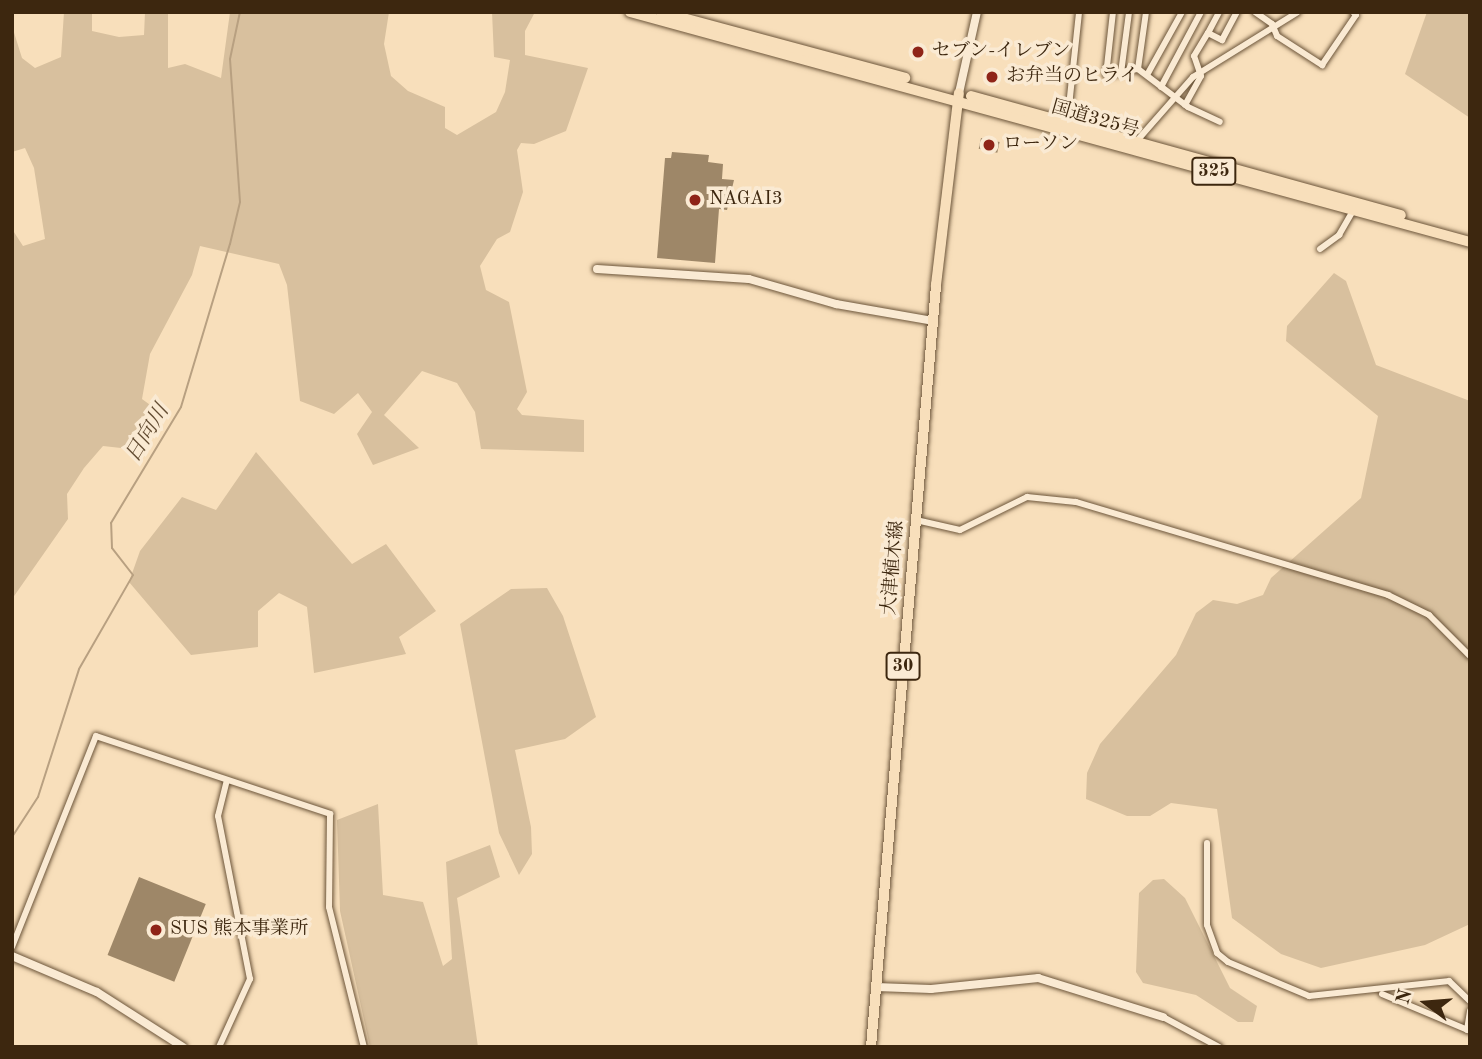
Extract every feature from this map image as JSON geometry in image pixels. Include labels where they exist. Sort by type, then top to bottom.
[{"type":"main road","name":"国道325号","points":[[630,12],[688,20]]},
{"type":"main road","name":"国道325号","points":[[661,12],[1470,242]]},
{"type":"main road","name":"大津植木線","points":[[871,1047],[933,321],[959,96]]},
{"type":"main road","name":"国道325号","points":[[1134,145],[1470,234]]},
{"type":"street","points":[[959,96],[977,12]]},
{"type":"street","points":[[1067,126],[1079,12]]},
{"type":"street","points":[[1112,12],[1107,75],[1138,69],[1185,105],[1220,122]]},
{"type":"street","points":[[1121,73],[1129,12]]},
{"type":"street","points":[[1138,69],[1146,12]]},
{"type":"street","points":[[1161,87],[1201,12]]},
{"type":"street","points":[[1185,105],[1199,73],[1194,56],[1219,12]]},
{"type":"street","points":[[1208,33],[1222,40],[1237,12]]},
{"type":"street","points":[[1255,12],[1322,65],[1356,15],[1353,12]]},
{"type":"street","points":[[1134,145],[1174,96],[1199,73],[1298,12]]},
{"type":"street","points":[[1147,75],[1180,13]]},
{"type":"street","points":[[1320,249],[1339,234],[1354,209]]},
{"type":"street","points":[[597,268],[749,279],[836,304],[933,321]]},
{"type":"street","points":[[915,520],[960,530],[1027,497],[1076,502],[1388,595],[1429,615],[1470,656]]},
{"type":"street","points":[[12,947],[96,736],[330,814],[329,906],[364,1047]]},
{"type":"street","points":[[219,1047],[250,979],[218,816],[227,781]]},
{"type":"street","points":[[1207,843],[1204,902],[1217,953],[1309,996],[1377,993],[1449,981],[1470,1001]]},
{"type":"street","points":[[12,956],[97,992],[183,1047]]},
{"type":"street","points":[[876,987],[931,989],[1038,978],[1163,1017],[1219,1047]]},
{"type":"street","points":[[1377,993],[1469,1030],[1470,1010]]},
{"type":"shaded area","points":[[64,12],[92,12],[92,31],[119,37],[144,35],[145,12],[168,12],[168,68],[185,64],[221,78],[230,12],[389,12],[384,44],[391,76],[408,91],[445,107],[445,128],[457,135],[496,112],[505,92],[510,60],[494,57],[492,12],[535,12],[525,31],[525,55],[588,68],[566,131],[534,144],[521,143],[517,150],[523,192],[510,232],[497,239],[480,266],[486,290],[509,302],[527,392],[517,409],[522,415],[584,420],[584,452],[481,449],[475,412],[457,383],[422,371],[384,415],[419,448],[373,465],[357,434],[372,412],[358,393],[334,414],[300,401],[287,285],[279,264],[200,246],[192,275],[150,354],[142,399],[157,410],[157,427],[121,448],[103,446],[84,468],[67,494],[68,519],[12,599],[12,229],[23,246],[45,239],[34,168],[25,148],[12,152],[12,26],[22,58],[35,68],[61,57]]},
{"type":"shaded area","points":[[1427,12],[1470,12],[1470,118],[1405,74]]},
{"type":"shaded area","points":[[1334,273],[1346,281],[1376,365],[1470,401],[1470,924],[1425,945],[1321,968],[1281,954],[1232,918],[1217,809],[1171,803],[1150,816],[1127,816],[1086,799],[1087,773],[1100,744],[1176,655],[1196,613],[1213,600],[1237,604],[1263,595],[1271,578],[1361,498],[1378,416],[1286,341],[1287,326]]},
{"type":"shaded area","points":[[256,452],[352,564],[386,544],[436,611],[399,637],[406,654],[314,673],[307,607],[279,593],[258,611],[258,647],[191,655],[129,582],[140,551],[182,497],[216,510]]},
{"type":"shaded area","points":[[547,588],[563,616],[596,717],[565,739],[515,750],[531,827],[532,854],[519,875],[499,833],[460,624],[511,589]]},
{"type":"shaded area","points":[[378,804],[383,895],[423,902],[443,966],[452,959],[446,862],[490,845],[500,877],[457,898],[478,1047],[370,1047],[340,911],[337,820]]},
{"type":"shaded area","points":[[1164,879],[1185,898],[1230,988],[1257,1006],[1253,1022],[1238,1022],[1196,995],[1143,983],[1136,972],[1139,893],[1153,880]]},
{"type":"building","name":"ローソン","points":[[981,138],[1000,142],[997,153],[979,149]]},
{"type":"building","name":"NAGAI3","points":[[672,152],[709,155],[708,162],[723,164],[722,179],[734,180],[727,210],[719,209],[715,263],[657,258],[665,158],[671,158]]},
{"type":"building","name":"SUS 熊本事業所","points":[[139,877],[206,904],[174,982],[108,955]]},
{"type":"waterway","name":"日向川","points":[[12,837],[38,797],[79,669],[133,575],[112,548],[111,523],[181,407],[230,244],[240,202],[230,59],[240,12]]},
{"type":"place","name":"セブン-イレブン","points":[[918,52]]},
{"type":"place","name":"お弁当のヒライ","points":[[992,77]]},
{"type":"place","name":"ローソン","points":[[989,145]]},
{"type":"place","name":"NAGAI3","points":[[695,200]]},
{"type":"place","name":"SUS 熊本事業所","points":[[156,930]]}]
